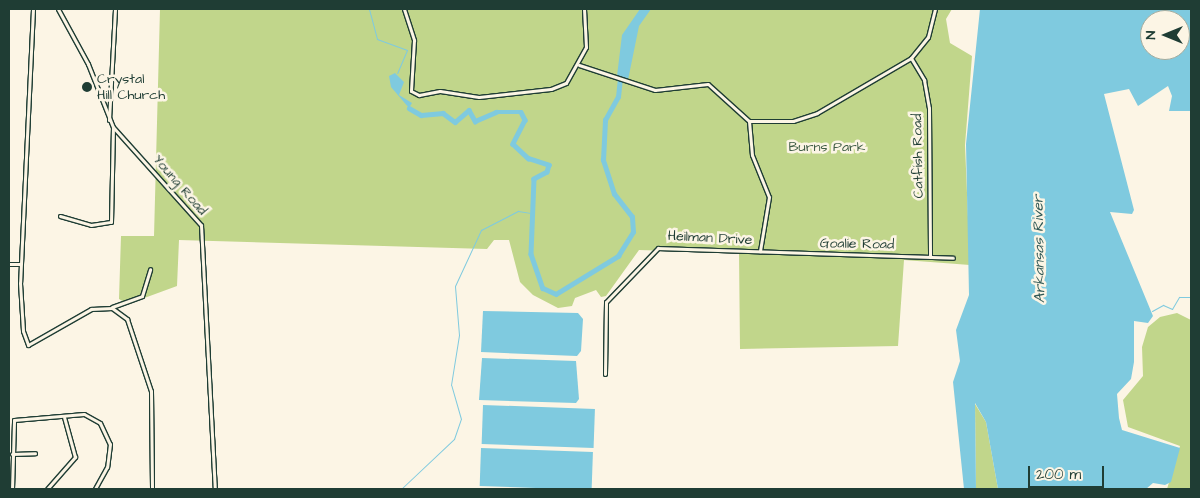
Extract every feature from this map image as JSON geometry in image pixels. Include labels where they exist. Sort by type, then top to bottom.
[{"type":"street","points":[[33,9],[20,264],[20,308],[28,346],[86,311],[112,308],[142,296],[150,269]]},
{"type":"street","name":"Young Road","points":[[58,9],[88,64],[113,128],[201,225],[215,489]]},
{"type":"street","points":[[109,120],[115,9]]},
{"type":"street","points":[[404,9],[414,40],[410,86],[416,94],[440,91],[479,96],[551,90],[566,83],[579,65],[586,44],[584,9]]},
{"type":"street","points":[[749,121],[810,116],[912,58],[928,37],[935,9]]},
{"type":"street","name":"Catfish Road","points":[[912,58],[924,80],[929,108],[930,257]]},
{"type":"street","points":[[579,65],[628,82],[660,90],[708,84],[749,121],[752,155],[769,197],[760,251]]},
{"type":"street","points":[[60,216],[91,225],[111,222],[113,128]]},
{"type":"street","name":"Heilman Drive","points":[[606,374],[606,302],[652,252],[683,246],[760,251]]},
{"type":"street","name":"Goalie Road","points":[[760,251],[953,258]]},
{"type":"street","points":[[9,264],[20,264]]},
{"type":"street","points":[[112,308],[129,322],[151,391],[152,489]]},
{"type":"street","points":[[12,489],[12,454],[16,419],[89,415],[108,436],[109,461],[95,489]]},
{"type":"street","points":[[47,489],[74,457],[64,417]]},
{"type":"street","points":[[12,454],[35,453]]},
{"type":"green space","name":"Burns Park","points":[[160,9],[952,9],[946,19],[950,43],[972,56],[965,145],[970,265],[904,260],[898,346],[740,349],[739,253],[639,250],[606,296],[601,297],[596,290],[575,298],[572,306],[558,308],[533,295],[520,282],[509,240],[494,240],[487,249],[179,240],[177,286],[128,304],[119,299],[121,236],[154,236]]},
{"type":"green space","points":[[1177,313],[1191,320],[1191,489],[1167,489],[1180,446],[1128,427],[1123,400],[1143,376],[1142,347],[1148,327],[1160,317]]},
{"type":"green space","points":[[975,404],[986,422],[998,489],[976,489]]},
{"type":"water","points":[[640,9],[651,9],[639,26],[628,80],[617,76],[622,35]]},
{"type":"water","name":"Arkansas River","points":[[980,9],[1191,9],[1191,111],[1169,111],[1172,96],[1168,86],[1138,106],[1129,89],[1104,94],[1134,210],[1132,214],[1110,212],[1153,316],[1148,323],[1134,321],[1134,362],[1131,379],[1117,394],[1119,418],[1122,430],[1180,448],[1171,482],[1165,485],[1153,483],[1146,489],[998,489],[986,422],[975,403],[976,489],[964,489],[953,382],[960,361],[956,330],[969,295],[966,144]]},
{"type":"water","points":[[395,73],[404,82],[399,95],[412,103],[409,108],[391,87],[389,76]]},
{"type":"water","points":[[483,311],[578,313],[583,319],[581,351],[577,356],[481,352]]},
{"type":"water","points":[[482,358],[576,361],[579,399],[576,403],[479,400]]},
{"type":"water","points":[[483,405],[595,409],[594,448],[482,444]]},
{"type":"water","points":[[481,448],[593,452],[592,489],[480,486]]},
{"type":"waterway","points":[[369,9],[377,39],[407,50],[397,73]]},
{"type":"waterway","points":[[409,108],[421,115],[443,113],[455,122],[469,110],[475,121],[496,112],[521,112],[525,120],[513,144],[528,158],[549,165],[547,172],[534,179],[531,254],[543,288],[556,294],[618,256],[633,232],[632,217],[614,194],[603,160],[605,120],[618,97],[620,79]]},
{"type":"waterway","points":[[401,489],[454,439],[461,419],[451,385],[459,335],[455,286],[481,230],[518,211],[530,213]]},
{"type":"waterway","points":[[1152,311],[1163,305],[1172,309],[1179,297],[1191,297]]},
{"type":"place","name":"Crystal Hill Church","points":[[87,87]]}]
